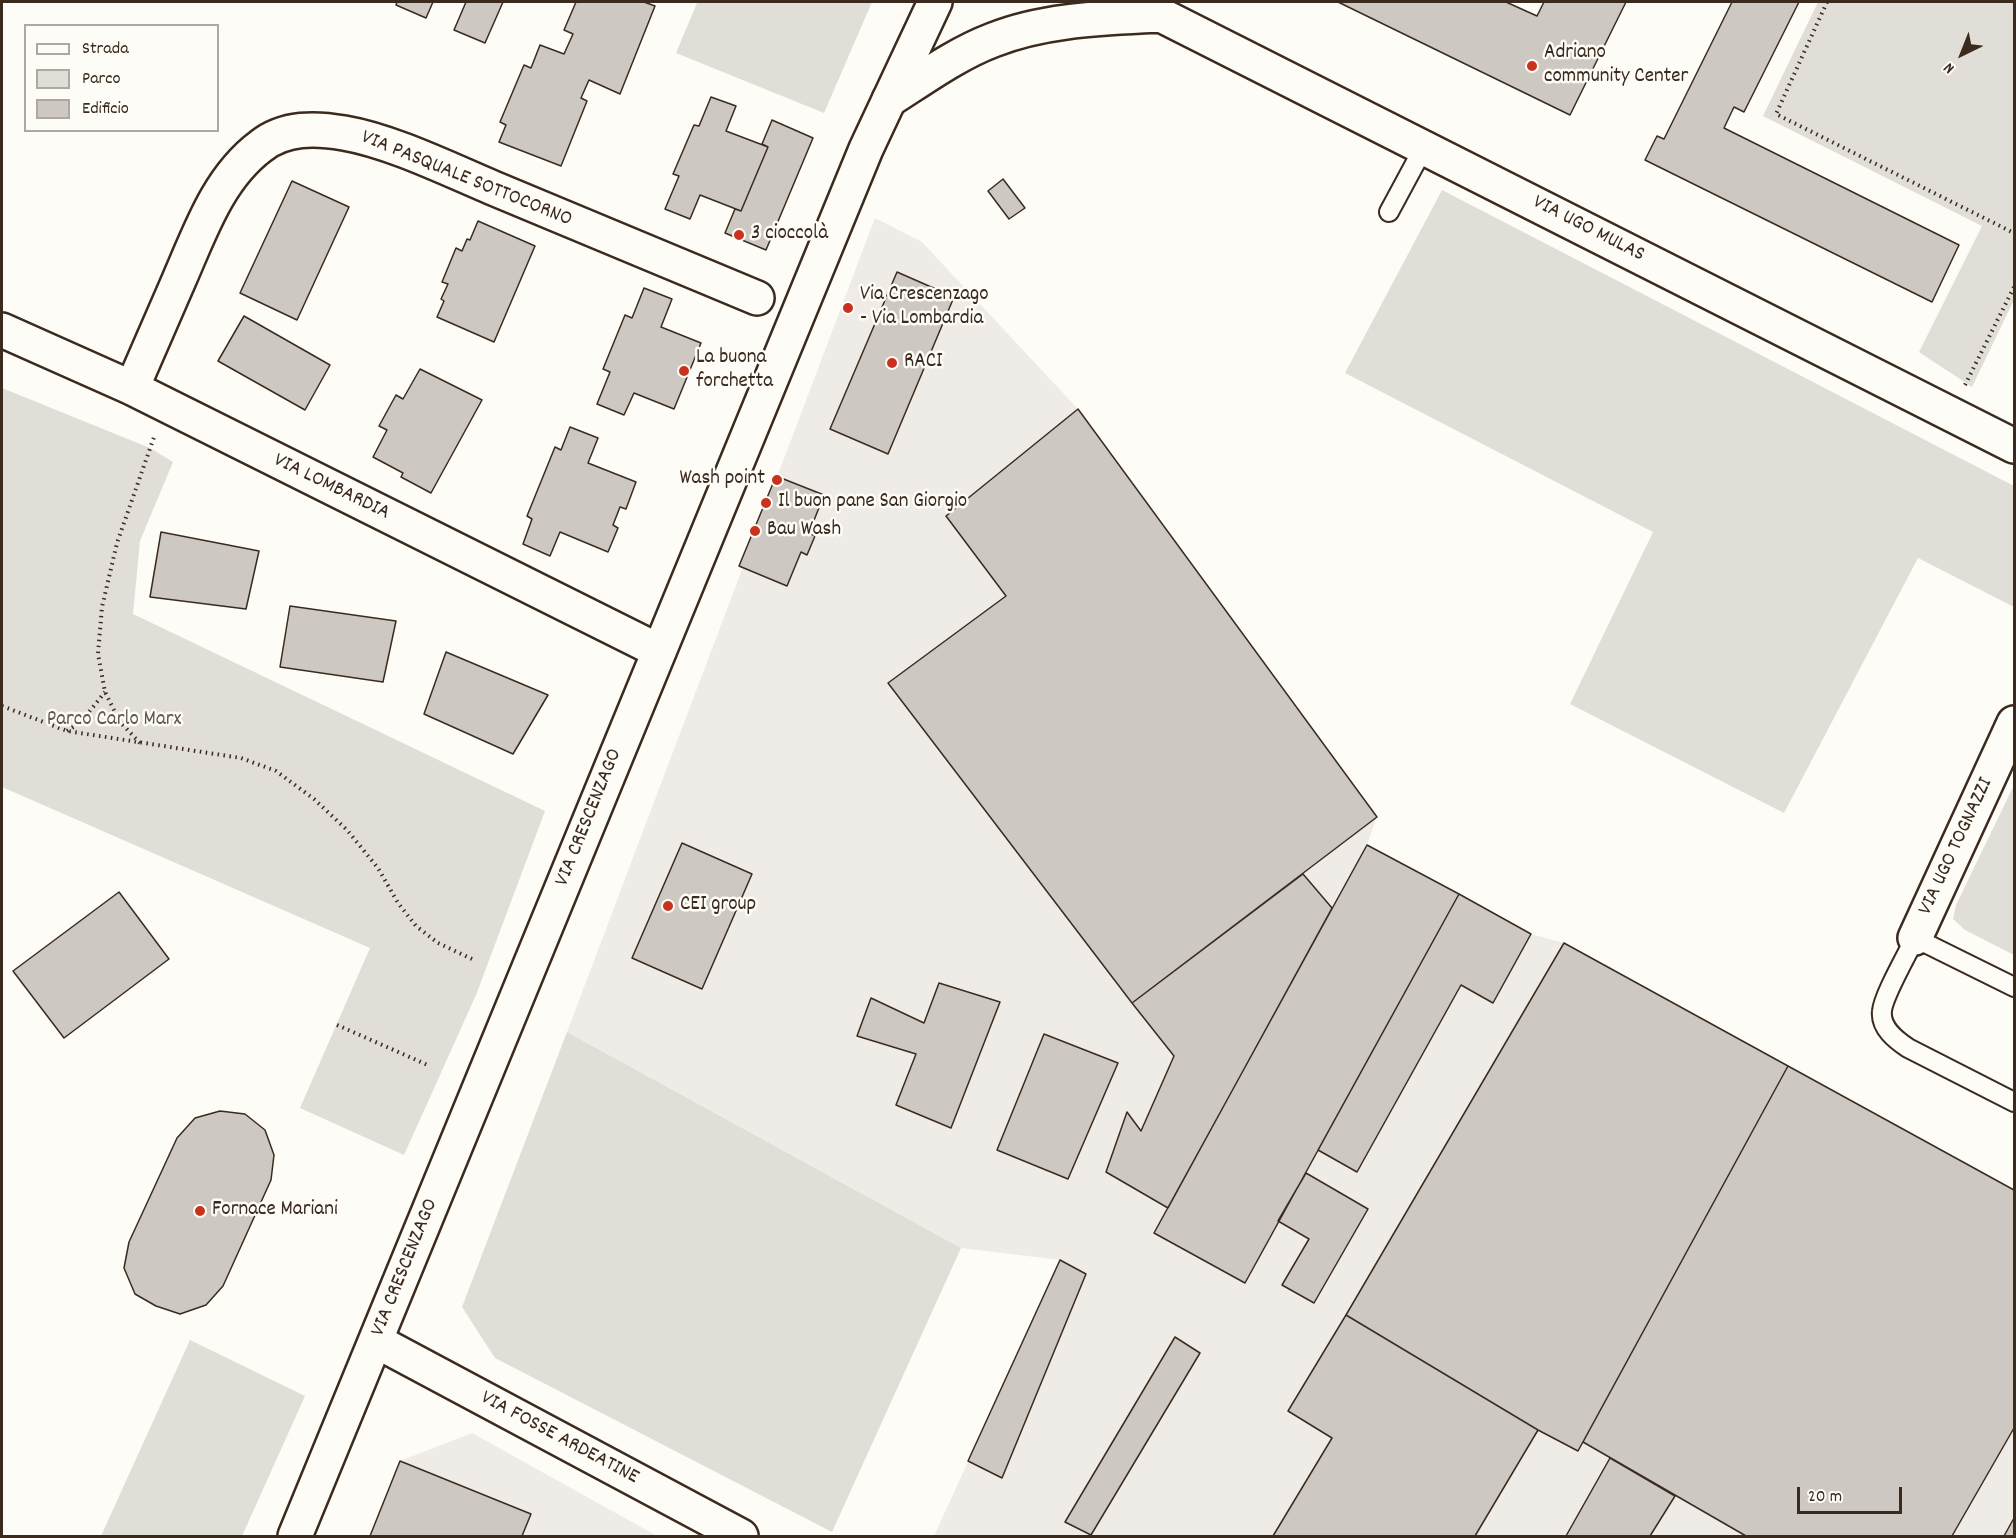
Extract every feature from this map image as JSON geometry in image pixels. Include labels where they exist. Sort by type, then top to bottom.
[{"type":"street","name":"VIA CRESCENZAGO","points":[[295,1536],[862,159],[935,2]]},
{"type":"street","name":"VIA UGO MULAS","points":[[889,100],[939,68],[994,39],[1049,25],[1091,20],[1152,8],[2014,446]]},
{"type":"street","name":"VIA PASQUALE SOTTOCORNO","points":[[132,388],[203,224],[226,183],[261,146],[273,138],[300,130],[313,129],[346,133],[407,152],[758,298]]},
{"type":"street","name":"VIA LOMBARDIA","points":[[2,330],[132,388],[659,651]]},
{"type":"street","name":"VIA UGO TOGNAZZI","points":[[1915,938],[2014,723]]},
{"type":"street","name":"VIA FOSSE ARDEATINE","points":[[376,1341],[741,1536]]},
{"type":"lane","points":[[1389,212],[1424,147]]},
{"type":"lane","name":"VIA UGO TOGNAZZI","points":[[2014,987],[1915,938],[1881,1012],[1885,1027],[1895,1039],[1908,1048],[2014,1102]]},
{"type":"path","points":[[1827,2],[1776,114],[2014,233]]},
{"type":"path","points":[[1964,388],[2014,287]]},
{"type":"path","points":[[140,743],[120,722],[105,692],[98,654],[102,607],[117,543],[167,406]]},
{"type":"path","points":[[67,731],[81,722],[105,692]]},
{"type":"path","points":[[2,706],[67,731],[241,758],[276,771],[314,799],[347,830],[378,868],[398,903],[416,926],[438,943],[474,960]]},
{"type":"path","points":[[337,1025],[430,1066]]},
{"type":"shaded area","points":[[875,218],[922,242],[1078,409],[1377,817],[1367,845],[1531,934],[1564,943],[2014,1190],[2014,1536],[934,1536],[1060,1260],[961,1248],[567,1032]]},
{"type":"shaded area","points":[[472,1433],[657,1536],[370,1536],[400,1461]]},
{"type":"green space","points":[[694,2],[872,2],[824,113],[676,53],[697,3]]},
{"type":"green space","points":[[1818,2],[2014,2],[2014,300],[1972,387],[1919,352],[1982,226],[1763,116]]},
{"type":"green space","points":[[1442,190],[2014,486],[2014,607],[1918,558],[1784,813],[1570,704],[1653,532],[1345,373]]},
{"type":"green space","name":"Parco Carlo Marx","points":[[2,388],[150,448],[173,462],[140,541],[133,614],[545,811],[476,995],[404,1155],[300,1108],[370,948],[2,787]]},
{"type":"green space","points":[[2014,785],[2014,955],[1965,930],[1953,919],[1956,905]]},
{"type":"green space","points":[[567,1032],[961,1248],[832,1532],[495,1358],[462,1307]]},
{"type":"green space","points":[[190,1340],[305,1396],[242,1536],[101,1536]]},
{"type":"building","points":[[397,2],[433,2],[426,18],[396,5]]},
{"type":"building","points":[[466,2],[503,2],[485,43],[454,30]]},
{"type":"building","points":[[576,2],[644,2],[655,6],[620,94],[589,80],[581,98],[587,101],[561,166],[499,142],[506,125],[500,122],[524,65],[531,68],[540,45],[564,54],[573,34],[564,30]]},
{"type":"building","name":"Adriano community Center","points":[[1338,2],[1506,2],[1537,16],[1544,2],[1626,2],[1570,115]]},
{"type":"building","points":[[1732,2],[1799,2],[1744,112],[1734,107],[1724,128],[1959,245],[1932,302],[1645,160],[1657,136],[1664,139]]},
{"type":"building","points":[[711,97],[736,106],[726,131],[768,147],[741,211],[700,195],[690,219],[665,209],[679,176],[673,174],[694,125],[699,126]]},
{"type":"building","points":[[772,120],[813,138],[766,250],[725,233],[735,209],[741,211],[768,147],[762,144]]},
{"type":"building","points":[[1003,179],[1025,208],[1009,219],[988,191]]},
{"type":"building","points":[[292,181],[349,207],[297,320],[240,293]]},
{"type":"building","points":[[478,221],[535,246],[494,342],[437,317],[444,301],[441,299],[448,284],[442,282],[456,248],[462,251],[467,239],[470,240]]},
{"type":"building","name":"RACI","points":[[897,272],[954,297],[888,454],[830,429]]},
{"type":"building","points":[[644,288],[672,299],[661,327],[701,343],[674,409],[634,393],[624,415],[597,404],[610,372],[603,369],[625,315],[632,318]]},
{"type":"building","points":[[244,316],[330,365],[305,410],[218,361]]},
{"type":"building","points":[[420,369],[482,400],[431,493],[401,477],[403,473],[373,457],[387,430],[379,426],[396,395],[403,399]]},
{"type":"building","points":[[1078,409],[1377,817],[1132,1003],[888,683],[1006,596],[946,516]]},
{"type":"building","points":[[570,427],[598,438],[588,463],[636,482],[626,509],[620,507],[613,525],[618,528],[608,552],[560,532],[550,556],[523,544],[532,519],[527,516],[555,447],[561,450]]},
{"type":"building","points":[[776,476],[824,495],[809,533],[815,536],[807,555],[801,552],[787,586],[739,566]]},
{"type":"building","points":[[161,532],[259,551],[246,609],[150,597]]},
{"type":"building","points":[[290,606],[396,621],[383,682],[280,667]]},
{"type":"building","points":[[446,652],[548,695],[513,754],[424,714]]},
{"type":"building","points":[[682,843],[752,874],[702,989],[632,958]]},
{"type":"building","points":[[1367,845],[1459,894],[1245,1283],[1154,1233]]},
{"type":"building","points":[[1303,874],[1332,908],[1168,1208],[1106,1172],[1127,1112],[1141,1131],[1174,1056],[1132,1003]]},
{"type":"building","points":[[119,892],[169,959],[64,1038],[13,971]]},
{"type":"building","points":[[1459,894],[1531,934],[1493,1003],[1461,985],[1357,1172],[1318,1150]]},
{"type":"building","points":[[1564,943],[1788,1066],[1578,1451],[1538,1430],[1346,1315]]},
{"type":"building","points":[[939,983],[1000,1002],[951,1128],[896,1105],[916,1054],[857,1036],[871,998],[924,1023]]},
{"type":"building","points":[[1044,1034],[1118,1063],[1068,1179],[997,1150]]},
{"type":"building","points":[[1788,1066],[2014,1190],[2014,1428],[1952,1536],[1746,1536],[1583,1442]]},
{"type":"building","name":"Fornace Mariani","points":[[220,1111],[245,1114],[265,1130],[274,1155],[271,1180],[223,1286],[206,1305],[180,1314],[156,1306],[135,1294],[124,1268],[129,1242],[177,1138],[195,1118]]},
{"type":"building","points":[[1306,1173],[1368,1209],[1314,1303],[1282,1285],[1309,1239],[1278,1221]]},
{"type":"building","points":[[1060,1260],[1086,1274],[1002,1478],[968,1461]]},
{"type":"building","points":[[1346,1315],[1538,1430],[1475,1536],[1273,1536],[1332,1438],[1288,1411]]},
{"type":"building","points":[[1175,1337],[1200,1353],[1091,1535],[1065,1522]]},
{"type":"building","points":[[1610,1458],[1675,1496],[1650,1536],[1566,1536]]},
{"type":"building","points":[[400,1461],[531,1514],[522,1536],[370,1536]]},
{"type":"building","points":[[2014,1518],[2014,1536],[2004,1536]]},
{"type":"place","name":"Adriano community Center","points":[[1532,66]]},
{"type":"place","name":"3 cioccolà","points":[[739,235]]},
{"type":"place","name":"Via Crescenzago - Via Lombardia","points":[[848,308]]},
{"type":"place","name":"RACI","points":[[892,363]]},
{"type":"place","name":"La buona forchetta","points":[[684,371]]},
{"type":"place","name":"Wash point","points":[[777,480]]},
{"type":"place","name":"Il buon pane San Giorgio","points":[[766,503]]},
{"type":"place","name":"Bau Wash","points":[[755,531]]},
{"type":"place","name":"CEI group","points":[[668,906]]},
{"type":"place","name":"Fornace Mariani","points":[[200,1211]]}]
